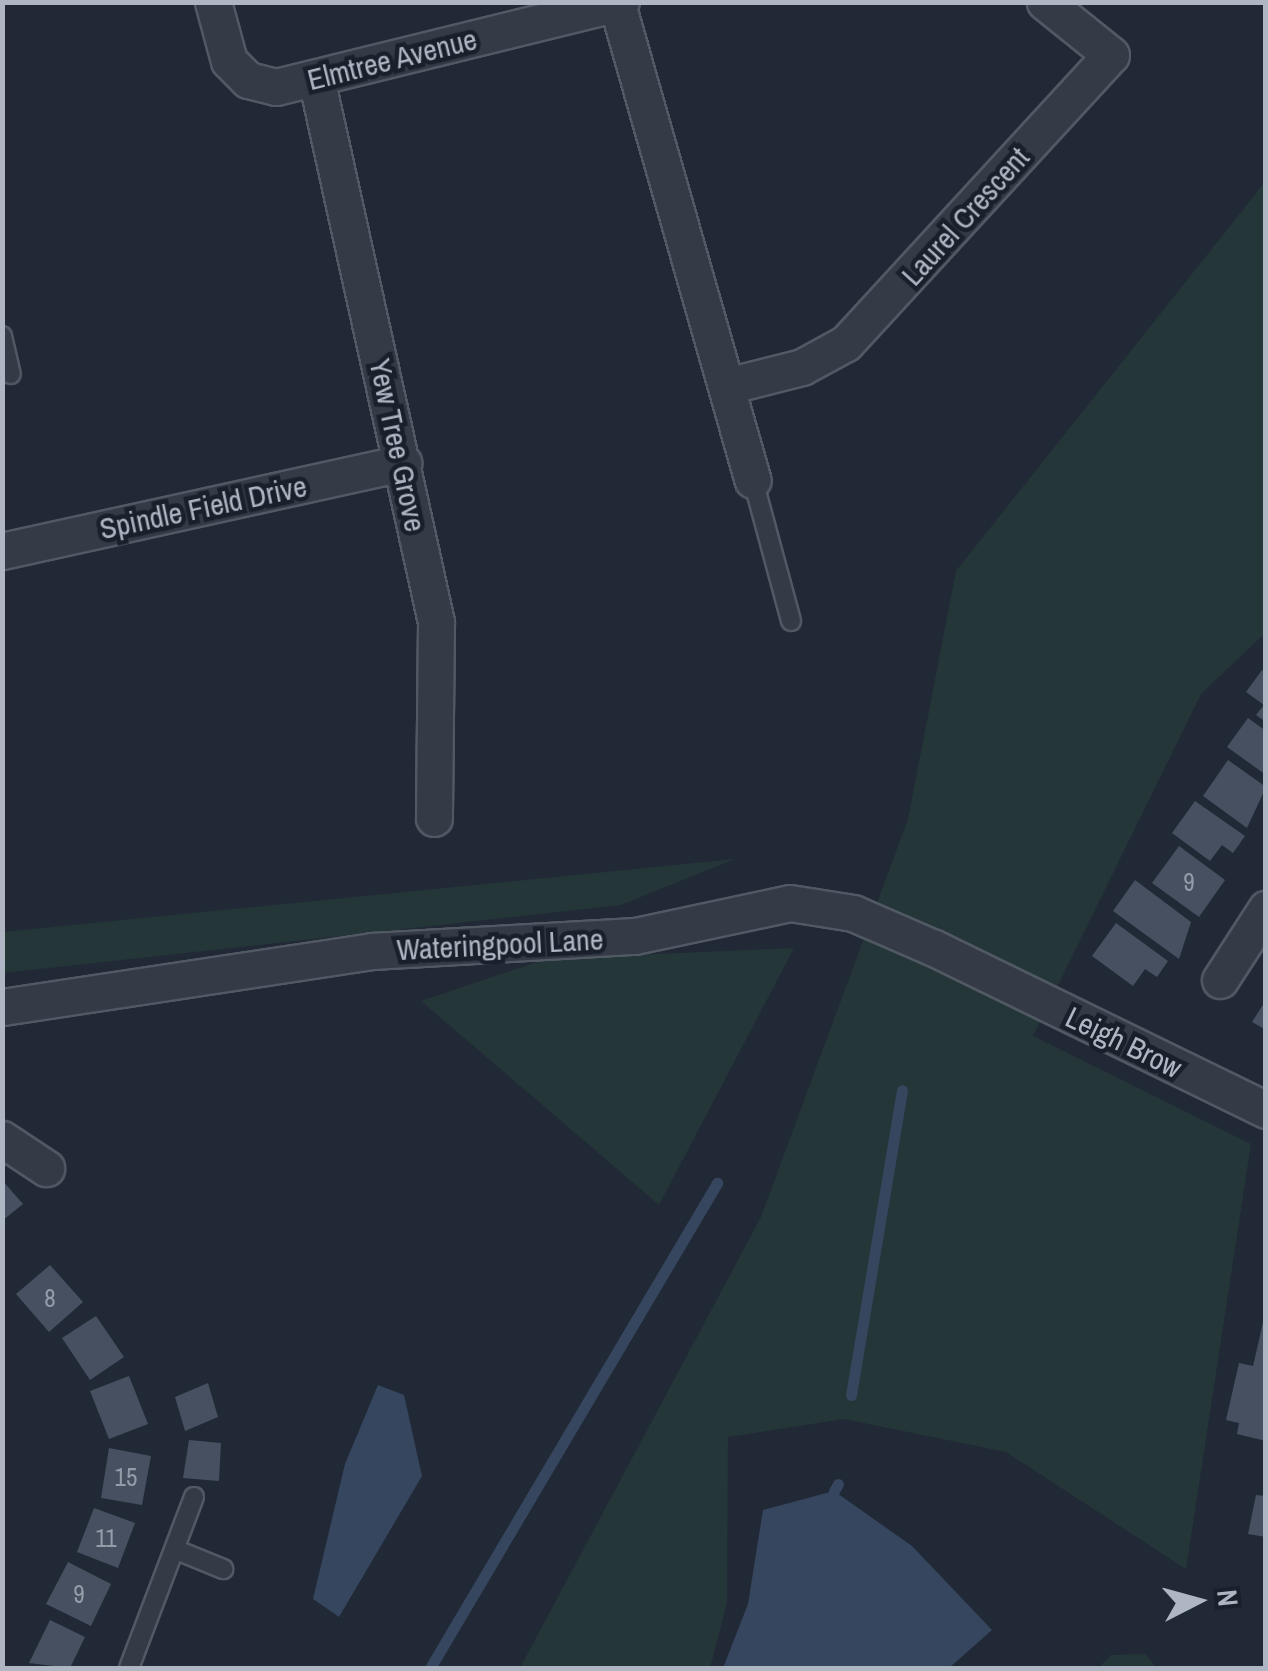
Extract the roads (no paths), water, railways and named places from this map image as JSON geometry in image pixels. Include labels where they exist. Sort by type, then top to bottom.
[{"type":"street","name":"Elmtree Avenue","points":[[213,2],[237,72],[276,87],[316,78],[506,16],[619,3]]},
{"type":"street","name":"Laurel Crescent","points":[[727,386],[802,367],[846,343],[1111,55],[1045,2]]},
{"type":"street","points":[[619,3],[753,480]]},
{"type":"street","name":"Yew Tree Grove","points":[[316,78],[403,463],[439,655],[434,818]]},
{"type":"street","name":"Spindle Field Drive","points":[[2,551],[403,463]]},
{"type":"street","name":"Wateringpool Lane","points":[[2,1007],[372,951],[635,936],[790,903],[852,913],[984,974]]},
{"type":"street","points":[[1220,980],[1266,908]]},
{"type":"street","name":"Leigh Brow","points":[[984,974],[1266,1110]]},
{"type":"street","points":[[2,1140],[46,1168]]},
{"type":"lane","points":[[2,336],[11,374]]},
{"type":"lane","points":[[753,480],[790,621]]},
{"type":"lane","points":[[129,1668],[179,1551],[194,1497]]},
{"type":"lane","points":[[179,1551],[223,1569]]},
{"type":"water","points":[[378,1385],[404,1395],[422,1476],[339,1617],[313,1599],[345,1464]]},
{"type":"water","points":[[834,1491],[912,1546],[992,1630],[949,1668],[723,1668],[748,1604],[763,1510]]},
{"type":"waterway","points":[[851,1395],[902,1090]]},
{"type":"waterway","points":[[430,1668],[717,1183]]},
{"type":"waterway","points":[[834,1491],[838,1484]]}]
